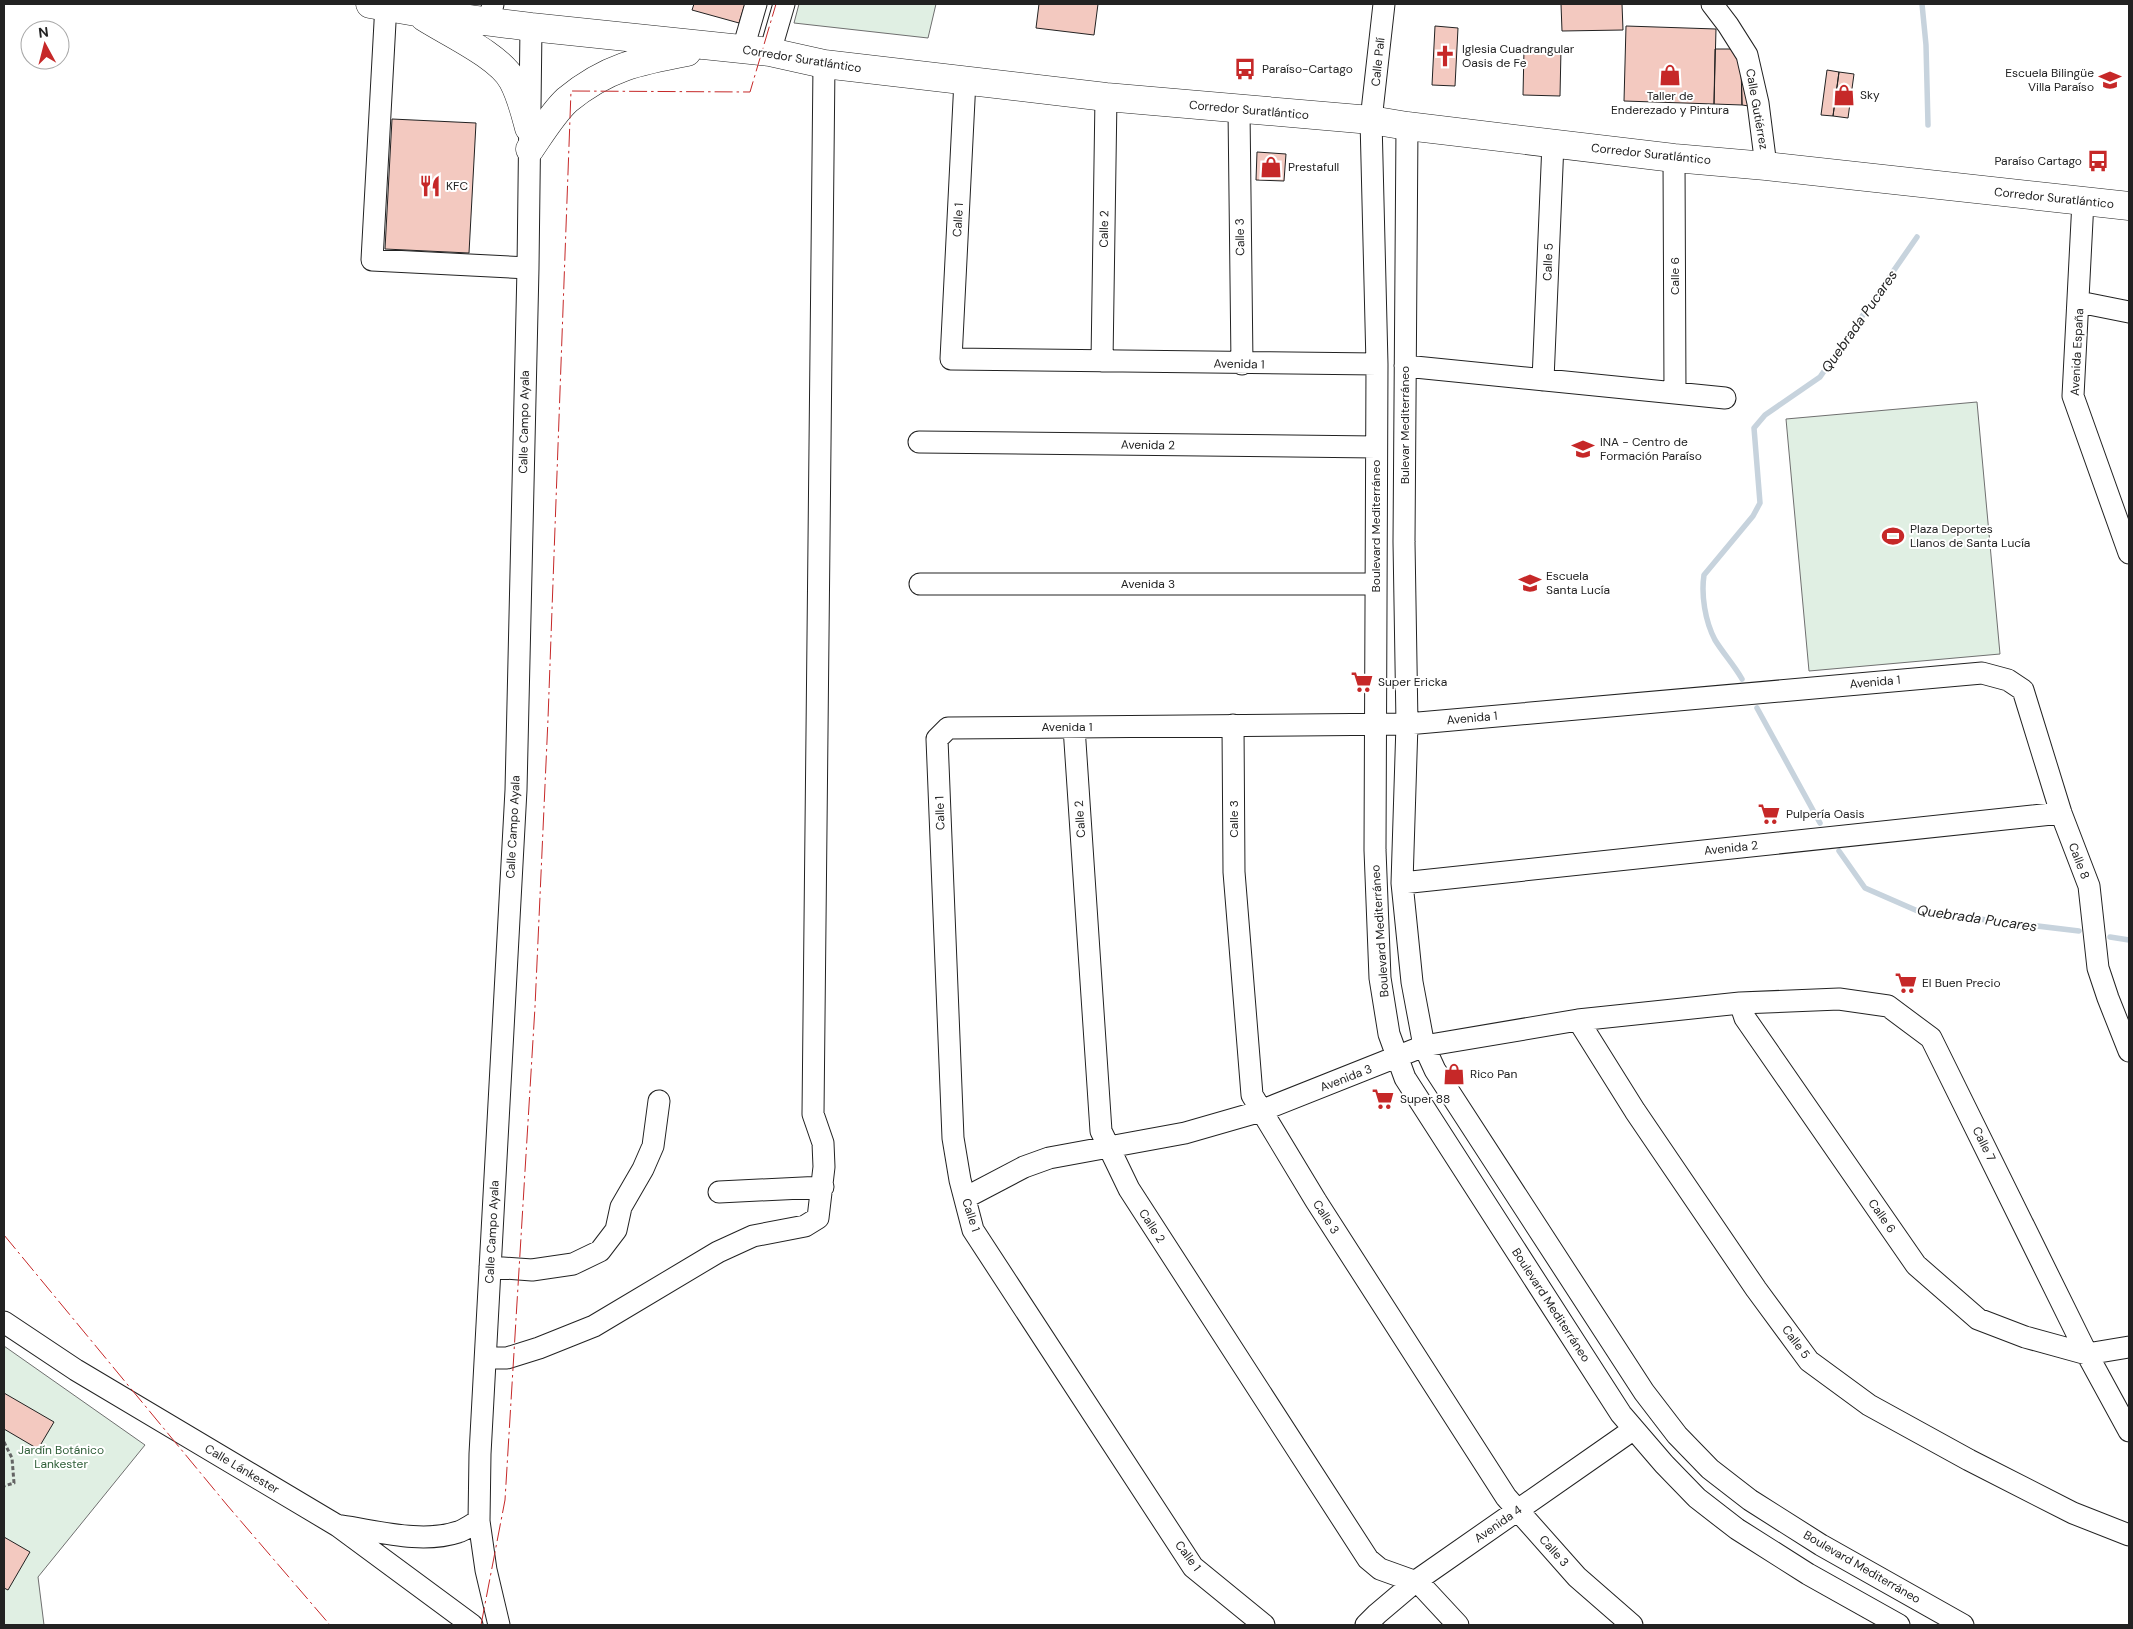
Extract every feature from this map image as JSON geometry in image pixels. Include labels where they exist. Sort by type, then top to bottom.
[{"type":"main road","name":"Corredor Suratlántico","points":[[381,5],[416,12],[491,12],[531,27],[770,52],[824,64],[1106,97],[1372,120],[1406,126],[1674,158],[1766,166],[2129,206]]},
{"type":"main road","points":[[416,12],[493,58],[507,71],[519,95],[530,139]]},
{"type":"main road","points":[[530,139],[566,101],[610,71],[631,63],[714,46]]},
{"type":"street","points":[[743,49],[756,4]]},
{"type":"street","points":[[770,52],[784,4]]},
{"type":"street","name":"Calle Palí","points":[[1372,120],[1384,4]]},
{"type":"street","name":"Calle Gutiérrez","points":[[1712,4],[1747,55],[1758,103],[1766,166]]},
{"type":"street","points":[[381,5],[372,260],[528,268]]},
{"type":"street","name":"Calle Campo Ayala","points":[[499,1625],[486,1570],[479,1521],[480,1454],[516,790],[528,268],[531,27]]},
{"type":"street","points":[[486,1358],[507,1358],[539,1348],[594,1326],[726,1248],[753,1236],[805,1226],[818,1218],[824,1167],[823,1143],[813,1114],[824,64]]},
{"type":"street","name":"Calle 1","points":[[951,359],[964,80]]},
{"type":"street","name":"Calle 2","points":[[1102,361],[1106,97]]},
{"type":"street","name":"Calle 3","points":[[1239,110],[1242,364]]},
{"type":"street","name":"Boulevard Mediterráneo","points":[[1372,120],[1377,364],[1375,850],[1380,978],[1389,1034],[1397,1058],[1405,1078],[1621,1414],[1634,1429],[1697,1498],[1737,1529],[1808,1574],[1899,1625]]},
{"type":"street","name":"Bulevar Mediterráneo","points":[[1406,126],[1404,542],[1407,724]]},
{"type":"street","name":"Calle 5","points":[[1543,380],[1553,143]]},
{"type":"street","name":"Calle 6","points":[[1674,158],[1675,393]]},
{"type":"street","name":"Avenida España","points":[[2083,201],[2073,396],[2129,554]]},
{"type":"street","points":[[2079,302],[2129,312]]},
{"type":"street","name":"Avenida 1","points":[[951,359],[1242,364],[1377,364]]},
{"type":"street","points":[[1405,366],[1725,398]]},
{"type":"street","name":"Avenida 2","points":[[919,442],[1376,447]]},
{"type":"street","name":"Avenida 3","points":[[920,584],[1376,584]]},
{"type":"street","name":"Avenida 1","points":[[937,739],[948,728],[1407,724],[1982,673],[2008,680]]},
{"type":"street","name":"Calle 8","points":[[2008,680],[2023,690],[2061,812],[2089,886],[2098,968],[2129,1051]]},
{"type":"street","name":"Boulevard Mediterráneo","points":[[1407,724],[1402,883],[1412,982],[1424,1046],[1435,1070],[1644,1392],[1678,1435],[1710,1469],[1750,1500],[1822,1545],[1963,1625]]},
{"type":"street","name":"Calle 3","points":[[1233,726],[1234,872],[1252,1095],[1316,1201],[1506,1497],[1577,1576],[1632,1625]]},
{"type":"street","name":"Calle 2","points":[[1074,727],[1101,1131],[1129,1189],[1368,1559],[1380,1569],[1416,1581],[1458,1625]]},
{"type":"street","name":"Calle 1","points":[[937,739],[953,1138],[964,1198],[973,1230],[1193,1567],[1264,1625]]},
{"type":"street","name":"Avenida 2","points":[[1402,883],[2061,812]]},
{"type":"street","name":"Calle 7","points":[[1740,1003],[1839,999],[1888,1006],[1931,1038],[2087,1354],[2129,1431]]},
{"type":"street","name":"Calle 6","points":[[1740,1003],[1746,1018],[1916,1265],[1978,1319],[2025,1337],[2087,1354]]},
{"type":"street","name":"Avenida 3","points":[[964,1198],[1024,1167],[1049,1158],[1185,1133],[1261,1111],[1424,1046],[1578,1020],[1740,1003]]},
{"type":"street","name":"Calle 5","points":[[1578,1020],[1635,1111],[1756,1289],[1809,1361],[1869,1405],[1969,1460],[2072,1513],[2129,1535]]},
{"type":"street","points":[[490,1267],[532,1270],[573,1264],[600,1251],[616,1230],[621,1207],[643,1169],[653,1146],[659,1101]]},
{"type":"street","points":[[719,1192],[822,1187]]},
{"type":"street","name":"Calle Lánkester","points":[[4,1322],[76,1370],[338,1526],[472,1625]]},
{"type":"street","points":[[2087,1354],[2129,1347]]},
{"type":"street","name":"Avenida 4","points":[[1366,1625],[1416,1581],[1634,1429]]},
{"type":"street","points":[[338,1526],[408,1536],[433,1536],[458,1532],[479,1521]]},
{"type":"path","points":[[4,1442],[12,1458],[14,1483],[4,1486]]},
{"type":"green space","points":[[799,4],[936,4],[928,38],[794,23]]},
{"type":"green space","name":"Plaza Deportes Llanos de Santa Lucía","points":[[1977,402],[2000,654],[1809,671],[1786,419]]},
{"type":"green space","name":"Jardín Botánico Lankester","points":[[4,1346],[145,1445],[38,1577],[44,1625],[4,1625]]},
{"type":"building","points":[[694,4],[745,4],[739,23],[692,10]]},
{"type":"building","points":[[1039,4],[1098,4],[1094,35],[1036,28]]},
{"type":"building","points":[[1561,4],[1622,4],[1623,30],[1562,31]]},
{"type":"building","name":"Iglesia Cuadrangular Oasis de Fe","points":[[1435,26],[1458,28],[1455,86],[1432,85]]},
{"type":"building","name":"Taller de Enderezado y Pintura","points":[[1626,26],[1716,29],[1714,104],[1624,101]]},
{"type":"building","points":[[1524,49],[1561,49],[1560,96],[1523,95]]},
{"type":"building","points":[[1715,49],[1732,49],[1741,63],[1742,105],[1714,104]]},
{"type":"building","points":[[1741,63],[1756,107],[1742,105]]},
{"type":"building","points":[[1827,70],[1839,72],[1833,116],[1821,115]]},
{"type":"building","name":"Sky","points":[[1839,72],[1854,74],[1848,118],[1833,116]]},
{"type":"building","name":"KFC","points":[[392,119],[476,123],[469,253],[385,249]]},
{"type":"building","name":"Prestafull","points":[[1257,152],[1286,154],[1284,181],[1256,180]]},
{"type":"building","points":[[4,1393],[54,1422],[38,1449],[4,1429]]},
{"type":"building","points":[[4,1537],[30,1552],[8,1590],[4,1588]]},
{"type":"waterway","name":"Quebrada Pucares","points":[[1922,4],[1926,45],[1928,125]]},
{"type":"waterway","name":"Quebrada Pucares","points":[[1742,679],[1718,645],[1712,633],[1705,608],[1703,583],[1704,575],[1753,516],[1760,503],[1754,428],[1765,415],[1820,377],[1917,237]]},
{"type":"waterway","name":"Quebrada Pucares","points":[[1757,708],[1820,823]]},
{"type":"waterway","name":"Quebrada Pucares","points":[[1839,851],[1865,888],[1920,912],[2079,931]]},
{"type":"waterway","name":"Quebrada Pucares","points":[[2110,937],[2129,940]]},
{"type":"power","points":[[481,1625],[505,1500],[535,1007],[548,719],[571,91],[750,92],[776,4]]},
{"type":"power","points":[[4,1235],[227,1505],[330,1625]]},
{"type":"place","name":"Iglesia Cuadrangular Oasis de Fe","points":[[1445,56]]},
{"type":"place","name":"Paraíso-Cartago","points":[[1245,69]]},
{"type":"place","name":"Taller de Enderezado y Pintura","points":[[1670,75]]},
{"type":"place","name":"Escuela Bilingüe Villa Paraíso","points":[[2110,80]]},
{"type":"place","name":"Sky","points":[[1844,95]]},
{"type":"place","name":"Paraíso Cartago","points":[[2098,161]]},
{"type":"place","name":"Prestafull","points":[[1271,167]]},
{"type":"place","name":"KFC","points":[[430,186]]},
{"type":"place","name":"INA - Centro de Formación Paraíso","points":[[1583,449]]},
{"type":"place","name":"Plaza Deportes Llanos de Santa Lucía","points":[[1893,536]]},
{"type":"place","name":"Escuela Santa Lucía","points":[[1530,583]]},
{"type":"place","name":"Super Ericka","points":[[1362,682]]},
{"type":"place","name":"Pulpería Oasis","points":[[1769,814]]},
{"type":"place","name":"El Buen Precio","points":[[1906,983]]},
{"type":"place","name":"Rico Pan","points":[[1454,1074]]},
{"type":"place","name":"Super 88","points":[[1383,1099]]}]
